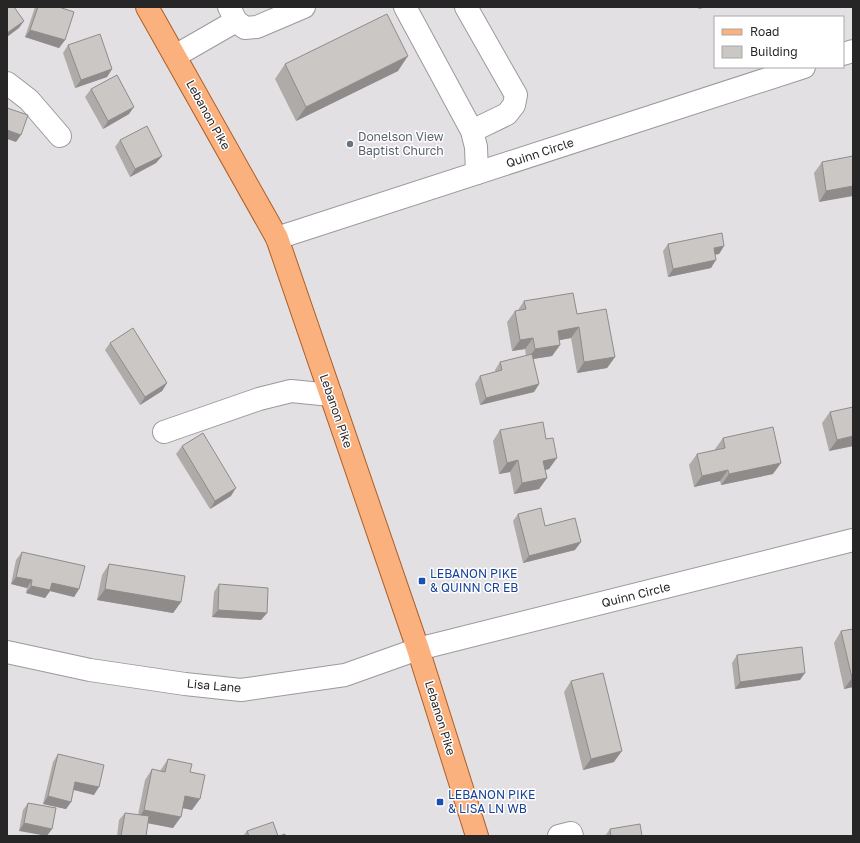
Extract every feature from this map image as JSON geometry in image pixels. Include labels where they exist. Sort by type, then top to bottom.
[{"type":"main road","name":"Lebanon Pike","points":[[147,7],[277,238],[418,650],[477,836]]},
{"type":"street","points":[[175,56],[233,14],[245,28],[257,27],[304,7]]},
{"type":"street","points":[[405,7],[472,131],[476,146],[477,173]]},
{"type":"street","points":[[466,7],[516,95],[514,105],[507,114],[472,131]]},
{"type":"street","name":"Quinn Circle","points":[[277,238],[801,68]]},
{"type":"street","points":[[7,83],[29,100],[60,136]]},
{"type":"street","points":[[164,432],[259,399],[291,391],[331,395]]},
{"type":"street","name":"Quinn Circle","points":[[418,650],[853,540]]},
{"type":"street","name":"Lisa Lane","points":[[7,652],[90,670],[185,684],[241,690],[345,675],[418,650]]},
{"type":"street","points":[[559,836],[571,833],[572,836]]},
{"type":"building","points":[[7,7],[14,7],[24,21],[7,33]]},
{"type":"building","points":[[38,7],[59,7],[74,12],[65,40],[30,30]]},
{"type":"building","points":[[387,14],[408,56],[306,107],[285,64]]},
{"type":"building","points":[[100,34],[112,69],[81,80],[68,45]]},
{"type":"building","points":[[117,75],[134,107],[108,121],[91,89]]},
{"type":"building","points":[[7,108],[28,115],[21,135],[7,130]]},
{"type":"building","points":[[147,126],[162,156],[135,169],[120,140]]},
{"type":"building","points":[[853,156],[853,186],[826,191],[822,162]]},
{"type":"building","points":[[722,233],[724,246],[714,248],[716,260],[673,269],[668,244]]},
{"type":"building","points":[[573,293],[577,314],[606,309],[615,357],[584,362],[579,327],[558,331],[560,345],[535,349],[533,338],[520,340],[515,311],[526,309],[524,301]]},
{"type":"building","points":[[133,328],[167,383],[145,397],[110,343]]},
{"type":"building","points":[[532,354],[539,384],[486,398],[480,376],[502,370],[500,362]]},
{"type":"building","points":[[853,407],[853,436],[837,440],[830,412]]},
{"type":"building","points":[[543,422],[546,439],[553,438],[557,458],[543,461],[547,478],[522,483],[518,460],[507,463],[500,430]]},
{"type":"building","points":[[773,427],[781,463],[729,474],[728,470],[702,476],[697,454],[725,448],[723,438]]},
{"type":"building","points":[[203,433],[236,488],[215,501],[182,446]]},
{"type":"building","points":[[541,508],[545,526],[575,518],[581,542],[529,556],[518,514]]},
{"type":"building","points":[[22,552],[85,566],[79,589],[52,583],[50,590],[31,586],[32,580],[16,577]]},
{"type":"building","points":[[109,564],[185,576],[181,602],[105,589]]},
{"type":"building","points":[[219,584],[268,588],[267,613],[218,610]]},
{"type":"building","points":[[853,629],[853,678],[852,678],[841,631]]},
{"type":"building","points":[[802,647],[805,673],[740,682],[737,655]]},
{"type":"building","points":[[603,673],[622,751],[591,759],[571,681]]},
{"type":"building","points":[[58,754],[104,765],[99,787],[75,782],[71,802],[48,796]]},
{"type":"building","points":[[168,759],[192,764],[190,772],[205,775],[200,799],[185,796],[181,817],[144,810],[152,769],[165,772]]},
{"type":"building","points":[[28,803],[56,808],[52,829],[24,823]]},
{"type":"building","points":[[125,813],[149,816],[146,836],[121,836]]},
{"type":"building","points":[[273,822],[278,836],[249,836],[247,831]]},
{"type":"building","points":[[640,824],[642,836],[611,836],[610,829]]},
{"type":"place","name":"Donelson View Baptist Church","points":[[350,144]]},
{"type":"place","name":"LEBANON PIKE & QUINN CR EB","points":[[422,581]]},
{"type":"place","name":"LEBANON PIKE & LISA LN WB","points":[[440,802]]}]
